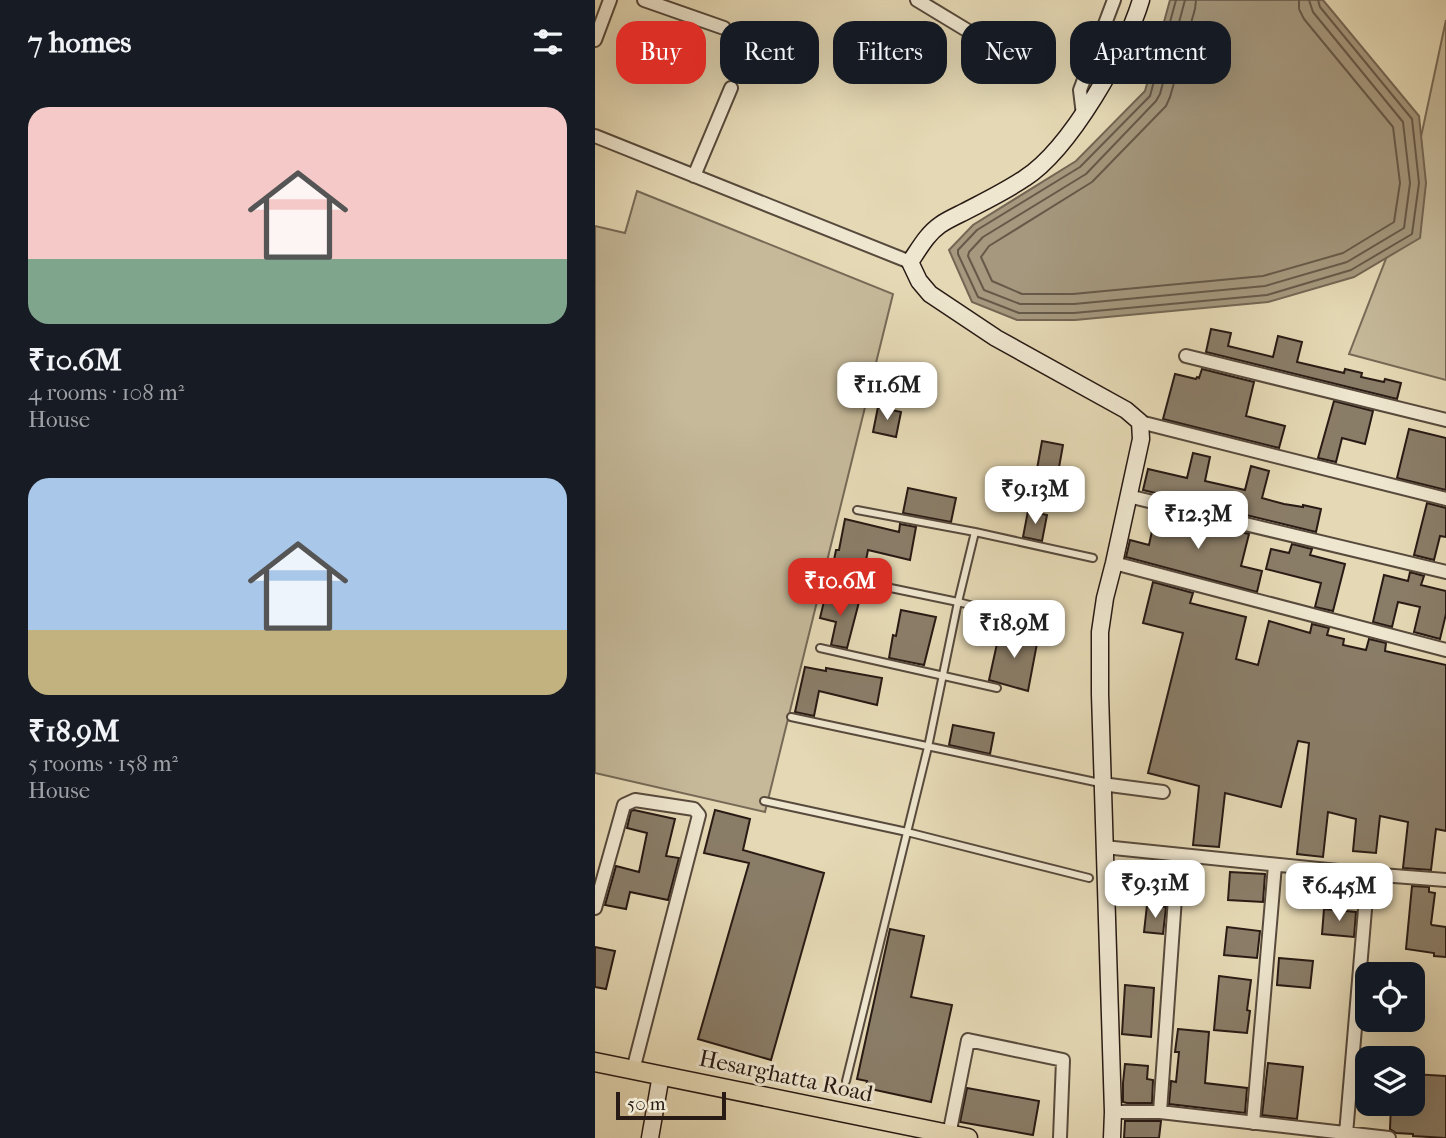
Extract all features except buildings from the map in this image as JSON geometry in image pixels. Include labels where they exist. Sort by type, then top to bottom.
[{"type":"main road","name":"Hesarghatta Road","points":[[595,1062],[968,1138]]},
{"type":"street","points":[[644,0],[720,27]]},
{"type":"street","points":[[917,0],[961,27]]},
{"type":"street","points":[[1083,114],[1080,90],[1114,0]]},
{"type":"street","points":[[910,262],[940,225],[1026,177],[1048,160],[1083,114],[1120,50],[1141,0]]},
{"type":"street","points":[[595,40],[603,7]]},
{"type":"street","points":[[694,176],[731,88]]},
{"type":"street","points":[[595,136],[910,262],[919,281],[930,294],[996,338],[1126,410],[1140,422],[1446,499]]},
{"type":"street","points":[[1186,356],[1446,420]]},
{"type":"street","points":[[1112,1138],[1100,632],[1105,598],[1141,439],[1140,422]]},
{"type":"street","points":[[1128,496],[1446,572]]},
{"type":"street","points":[[1114,564],[1446,650]]},
{"type":"street","points":[[1102,784],[1163,792]]},
{"type":"street","points":[[595,908],[624,805],[635,800],[697,811],[699,815],[633,1070]]},
{"type":"street","points":[[1104,847],[1446,880]]},
{"type":"street","points":[[1160,1112],[1178,855]]},
{"type":"street","points":[[1253,1123],[1275,865]]},
{"type":"street","points":[[1346,1134],[1368,874]]},
{"type":"street","points":[[949,1135],[968,1040],[1062,1060],[1060,1138]]},
{"type":"street","points":[[650,1138],[661,1075]]},
{"type":"street","points":[[1113,1112],[1160,1112],[1389,1138]]},
{"type":"lane","points":[[857,510],[1093,558]]},
{"type":"lane","points":[[846,1081],[928,747],[975,532]]},
{"type":"lane","points":[[828,575],[958,602],[1049,625]]},
{"type":"lane","points":[[820,648],[997,688]]},
{"type":"lane","points":[[791,717],[1102,784]]},
{"type":"lane","points":[[764,800],[907,832],[1089,878]]},
{"type":"shaded area","points":[[1446,20],[1446,380],[1349,354],[1406,207]]},
{"type":"shaded area","points":[[637,191],[893,294],[765,812],[595,773],[595,226],[625,233]]},
{"type":"water","points":[[1170,0],[1323,0],[1419,116],[1426,183],[1420,238],[1354,277],[1268,302],[1075,320],[1017,320],[972,302],[949,250],[973,225],[1076,161],[1145,91],[1147,84],[1231,84],[1231,21],[1164,21]]}]
